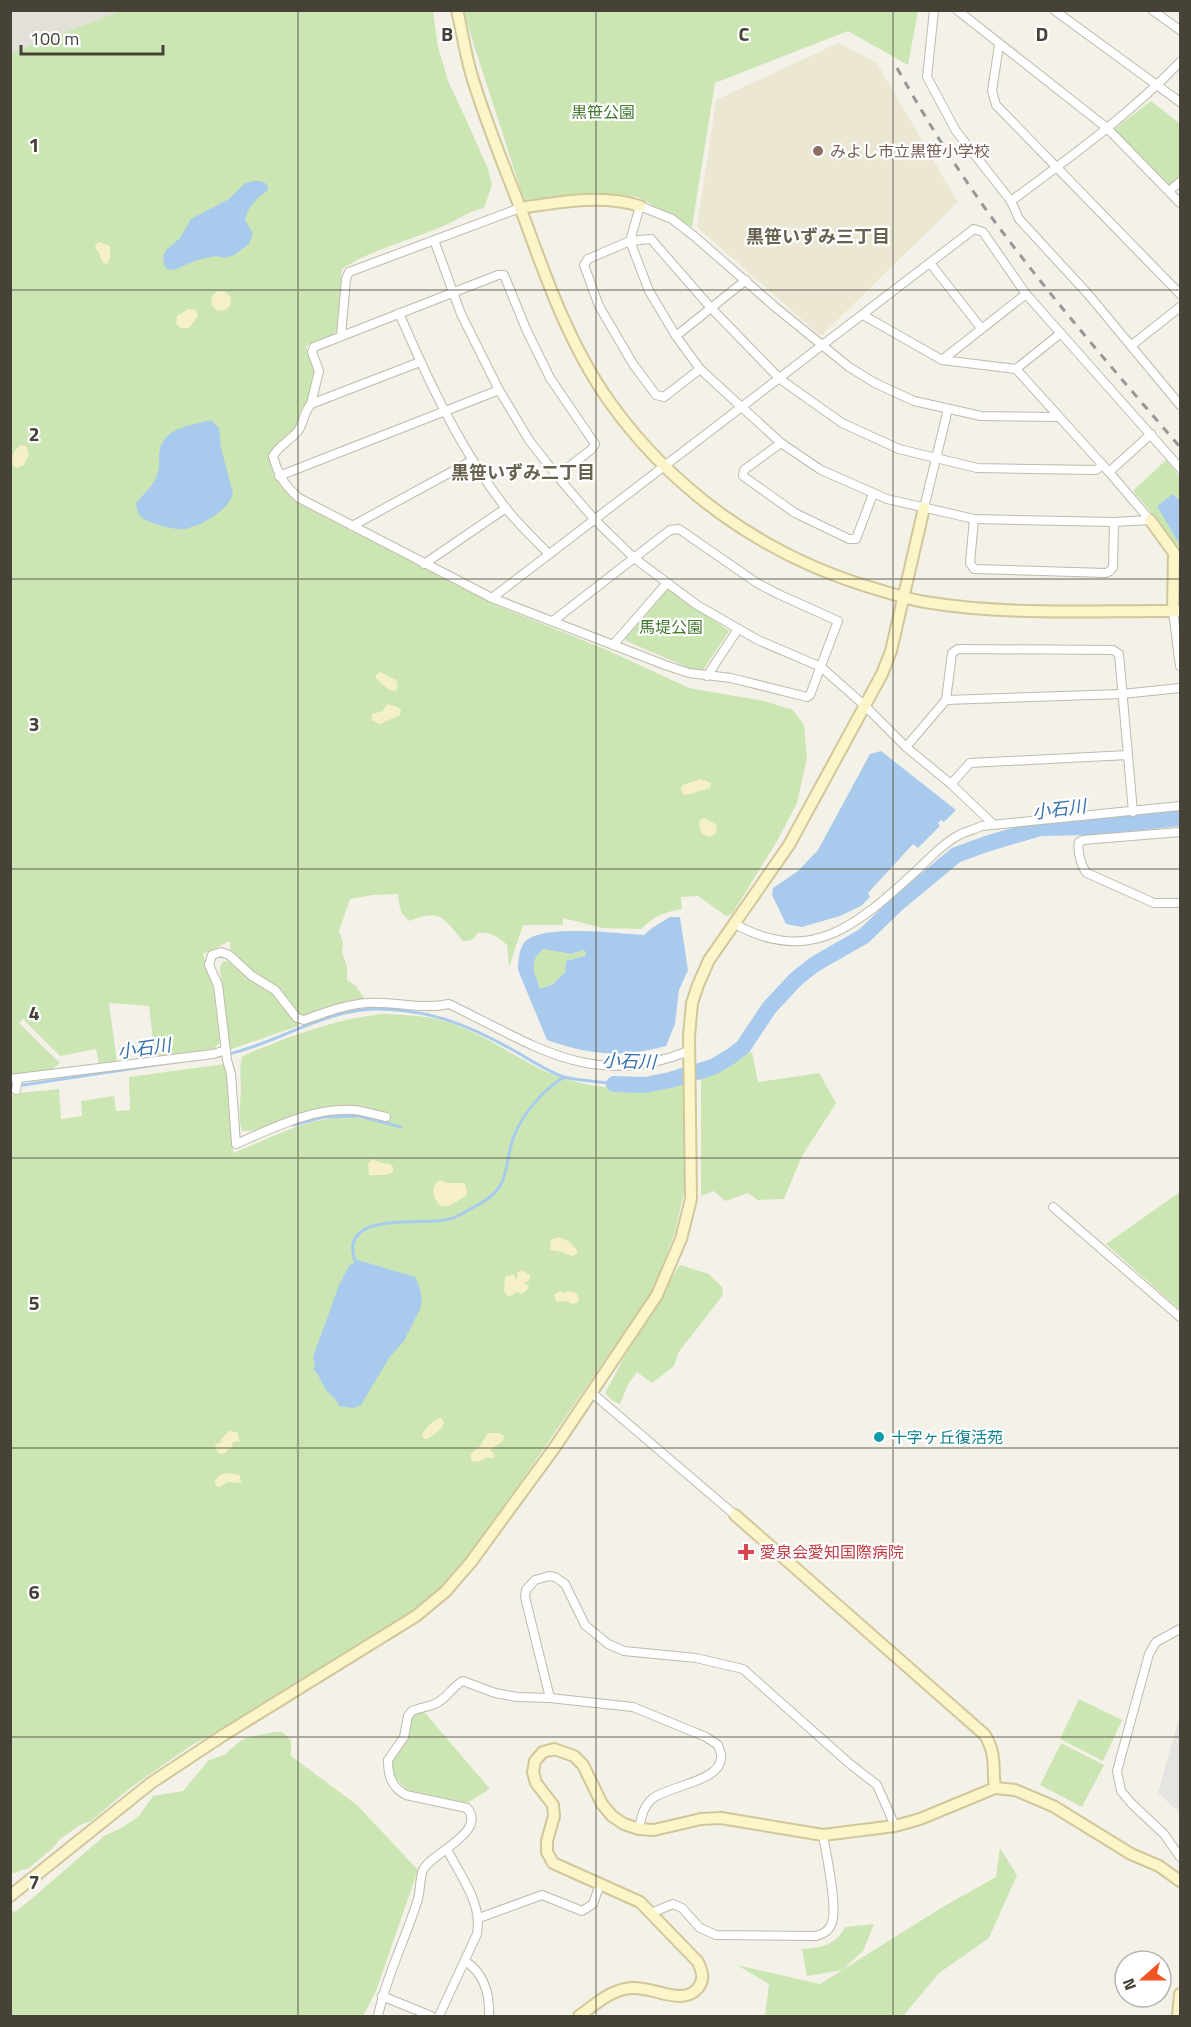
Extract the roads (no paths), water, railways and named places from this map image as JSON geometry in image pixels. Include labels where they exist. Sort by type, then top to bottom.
[{"type":"street","points":[[457,10],[471,72],[564,322],[584,361],[608,399],[632,431],[682,484],[748,534],[770,546],[824,572],[904,597],[976,608],[1177,611]]},
{"type":"street","points":[[934,10],[927,77],[956,131],[1011,201],[1023,224],[1089,294],[1180,405]]},
{"type":"street","points":[[957,10],[1107,128],[1180,203]]},
{"type":"street","points":[[1054,10],[1180,102]]},
{"type":"street","points":[[1154,11],[1180,30]]},
{"type":"street","points":[[999,45],[992,91],[996,105],[1180,294]]},
{"type":"street","points":[[1011,201],[1107,128],[1159,85],[1180,62]]},
{"type":"street","points":[[1169,191],[1180,182]]},
{"type":"street","points":[[341,336],[346,279],[349,272],[520,208],[599,199],[622,201],[672,219],[849,367],[875,383],[914,401],[988,417],[1059,417]]},
{"type":"street","points":[[640,206],[630,242],[648,291],[676,336],[700,369],[781,443],[821,470],[873,494],[975,519],[1114,522],[1150,520]]},
{"type":"street","points":[[492,598],[974,229],[980,230],[1026,294],[1180,468]]},
{"type":"street","points":[[700,369],[664,397],[656,395],[633,364],[599,306],[584,265],[585,261],[630,242],[651,239],[711,308],[780,379],[842,423],[899,449],[986,468],[1096,470],[1106,469],[1151,434]]},
{"type":"street","points":[[434,240],[461,314],[499,390],[529,440],[594,519],[634,558],[697,604],[758,640],[821,667],[993,824]]},
{"type":"street","points":[[930,263],[981,328]]},
{"type":"street","points":[[553,621],[670,530],[679,529],[757,583],[838,621],[810,695],[807,697],[731,678],[707,676],[665,665],[492,598],[299,498],[286,487],[279,476],[273,456],[278,447],[298,431],[305,412],[311,404],[319,371],[312,352],[314,347],[453,292],[498,275],[504,275],[526,329],[550,378],[595,444],[592,449],[557,476]]},
{"type":"street","points":[[676,336],[746,280]]},
{"type":"street","points":[[942,360],[1026,294]]},
{"type":"street","points":[[1132,345],[1180,307]]},
{"type":"street","points":[[399,313],[420,362],[473,460],[506,507],[549,554]]},
{"type":"street","points":[[863,315],[942,360],[1017,369],[1106,469],[1177,554],[1180,666]]},
{"type":"street","points":[[1017,369],[1061,333]]},
{"type":"street","points":[[311,404],[420,362]]},
{"type":"street","points":[[279,476],[499,390]]},
{"type":"street","points":[[10,1896],[151,1783],[222,1736],[378,1641],[416,1616],[446,1591],[471,1562],[555,1447],[657,1295],[681,1239],[691,1199],[689,1051],[692,1003],[709,960],[789,845],[882,674],[891,651],[948,409]]},
{"type":"street","points":[[781,443],[744,470],[743,476],[795,513],[849,539],[856,539],[873,494]]},
{"type":"street","points":[[352,526],[473,460]]},
{"type":"street","points":[[424,564],[506,507]]},
{"type":"street","points":[[975,519],[970,563],[974,569],[1071,572],[1110,571],[1113,567],[1114,522]]},
{"type":"street","points":[[613,645],[667,583]]},
{"type":"street","points":[[707,676],[738,628]]},
{"type":"street","points":[[906,747],[946,700],[952,653],[958,649],[1113,650],[1119,654],[1133,812]]},
{"type":"street","points":[[946,700],[1122,694],[1180,688]]},
{"type":"street","points":[[951,784],[970,763],[1128,754]]},
{"type":"street","points":[[735,924],[747,931],[780,941],[810,942],[861,919],[952,840],[982,826],[1180,806]]},
{"type":"street","points":[[1180,832],[1083,840],[1078,846],[1087,873],[1154,903],[1180,903]]},
{"type":"street","points":[[386,1117],[353,1110],[320,1112],[236,1144],[231,1074],[227,1060],[218,985],[209,965],[212,956],[221,952],[229,955],[252,976],[274,990],[297,1018],[304,1020],[366,1003],[435,1007],[449,1004],[542,1051],[593,1065],[637,1065],[665,1060],[689,1051]]},
{"type":"street","points":[[15,1082],[226,1051]]},
{"type":"street","points":[[1053,1207],[1180,1317]]},
{"type":"street","points":[[591,1392],[985,1735],[991,1746],[995,1762],[995,1788]]},
{"type":"street","points":[[550,1698],[525,1597],[526,1590],[536,1580],[549,1576],[565,1584],[585,1625],[608,1644],[624,1651],[696,1658],[743,1669],[844,1760],[877,1785],[895,1826]]},
{"type":"street","points":[[1180,1629],[1156,1642],[1149,1654],[1117,1771],[1121,1791],[1164,1834],[1180,1857]]},
{"type":"street","points":[[378,2016],[382,1996],[418,1900],[424,1868],[467,1831],[471,1822],[469,1810],[463,1806],[402,1794],[392,1782],[388,1773],[388,1760],[404,1737],[408,1716],[412,1711],[432,1706],[442,1700],[456,1684],[463,1681],[506,1695],[633,1707],[718,1744],[722,1757],[718,1768],[705,1777],[653,1798],[646,1806],[639,1829]]},
{"type":"street","points":[[579,2016],[617,1990],[633,1988],[682,1996],[693,1994],[700,1986],[703,1974],[698,1962],[651,1913],[634,1899],[553,1863],[547,1852],[547,1841],[554,1816],[553,1805],[536,1783],[533,1772],[534,1761],[543,1752],[554,1749],[574,1756],[583,1765],[602,1804],[612,1816],[624,1824],[639,1829],[654,1830],[701,1819],[721,1818],[824,1835],[895,1826],[920,1819],[995,1788],[1016,1790],[1053,1806],[1131,1854],[1159,1866],[1180,1881]]},
{"type":"street","points":[[651,1913],[673,1904],[682,1908],[700,1928],[716,1935],[816,1936],[823,1934],[832,1924],[834,1911],[824,1835]]},
{"type":"street","points":[[439,2016],[477,1934],[479,1918],[476,1905],[447,1849]]},
{"type":"street","points":[[479,1918],[542,1895],[582,1911],[594,1904],[600,1884]]},
{"type":"street","points":[[465,1961],[472,1965],[488,1989],[489,2016]]},
{"type":"street","points":[[1178,2016],[1180,1994]]},
{"type":"street","points":[[382,1996],[431,2016]]},
{"type":"water","points":[[254,181],[267,184],[268,190],[253,203],[246,215],[245,220],[253,234],[249,244],[234,255],[224,258],[216,256],[197,260],[174,270],[167,269],[163,257],[166,250],[180,238],[191,219],[229,199],[245,183]]},
{"type":"water","points":[[212,421],[219,428],[221,448],[233,493],[230,500],[214,516],[185,529],[162,526],[143,519],[138,513],[136,503],[157,476],[159,452],[163,442],[172,432]]},
{"type":"water","points":[[1173,494],[1180,501],[1180,545],[1157,506]]},
{"type":"water","points":[[881,751],[956,810],[944,822],[941,820],[938,823],[940,826],[918,848],[913,844],[868,893],[870,897],[861,906],[840,916],[802,927],[786,924],[772,895],[773,888],[798,871],[818,850],[870,754]]},
{"type":"water","points":[[670,917],[680,917],[688,970],[679,990],[675,1024],[666,1046],[635,1052],[606,1053],[577,1049],[547,1040],[518,970],[520,952],[524,943],[532,937],[562,931],[644,935]],"holes":[[[543,949],[571,954],[584,950],[586,953],[585,956],[566,961],[565,972],[553,984],[540,989],[534,968],[538,954]]]},
{"type":"water","points":[[358,1260],[415,1277],[421,1292],[422,1303],[404,1341],[389,1358],[361,1405],[353,1408],[339,1406],[326,1390],[313,1369],[315,1365],[313,1357],[339,1285],[349,1266]]},
{"type":"waterway","name":"小石川","points":[[614,1084],[645,1085],[670,1080],[713,1067],[730,1057],[743,1047],[769,1008],[796,979],[815,964],[864,936],[898,903],[956,855],[1040,828],[1095,827],[1180,818]]},
{"type":"waterway","name":"小石川","points":[[214,1057],[255,1046],[336,1015],[376,1009],[395,1010],[430,1015],[462,1025],[564,1077],[614,1084]]},
{"type":"waterway","name":"小石川","points":[[10,1087],[175,1062]]},
{"type":"waterway","points":[[355,1261],[353,1245],[358,1234],[369,1227],[449,1219],[460,1215],[495,1193],[501,1185],[510,1148],[523,1119],[542,1095],[564,1077]]},
{"type":"waterway","points":[[293,1125],[324,1117],[359,1116],[401,1127]]},
{"type":"railway","points":[[897,68],[944,146],[995,222],[1062,308],[1180,447]]},
{"type":"place","name":"みよし市立黒笹小学校","points":[[818,151]]},
{"type":"place","name":"十字ヶ丘復活苑","points":[[879,1437]]},
{"type":"place","name":"愛泉会愛知国際病院","points":[[746,1552]]},
{"type":"district","name":"黒笹いずみ三丁目","points":[[818,236]]},
{"type":"district","name":"黒笹いずみ二丁目","points":[[523,472]]},
{"type":"park label","name":"黒笹公園","points":[[603,112]]},
{"type":"park label","name":"馬堤公園","points":[[671,627]]}]
